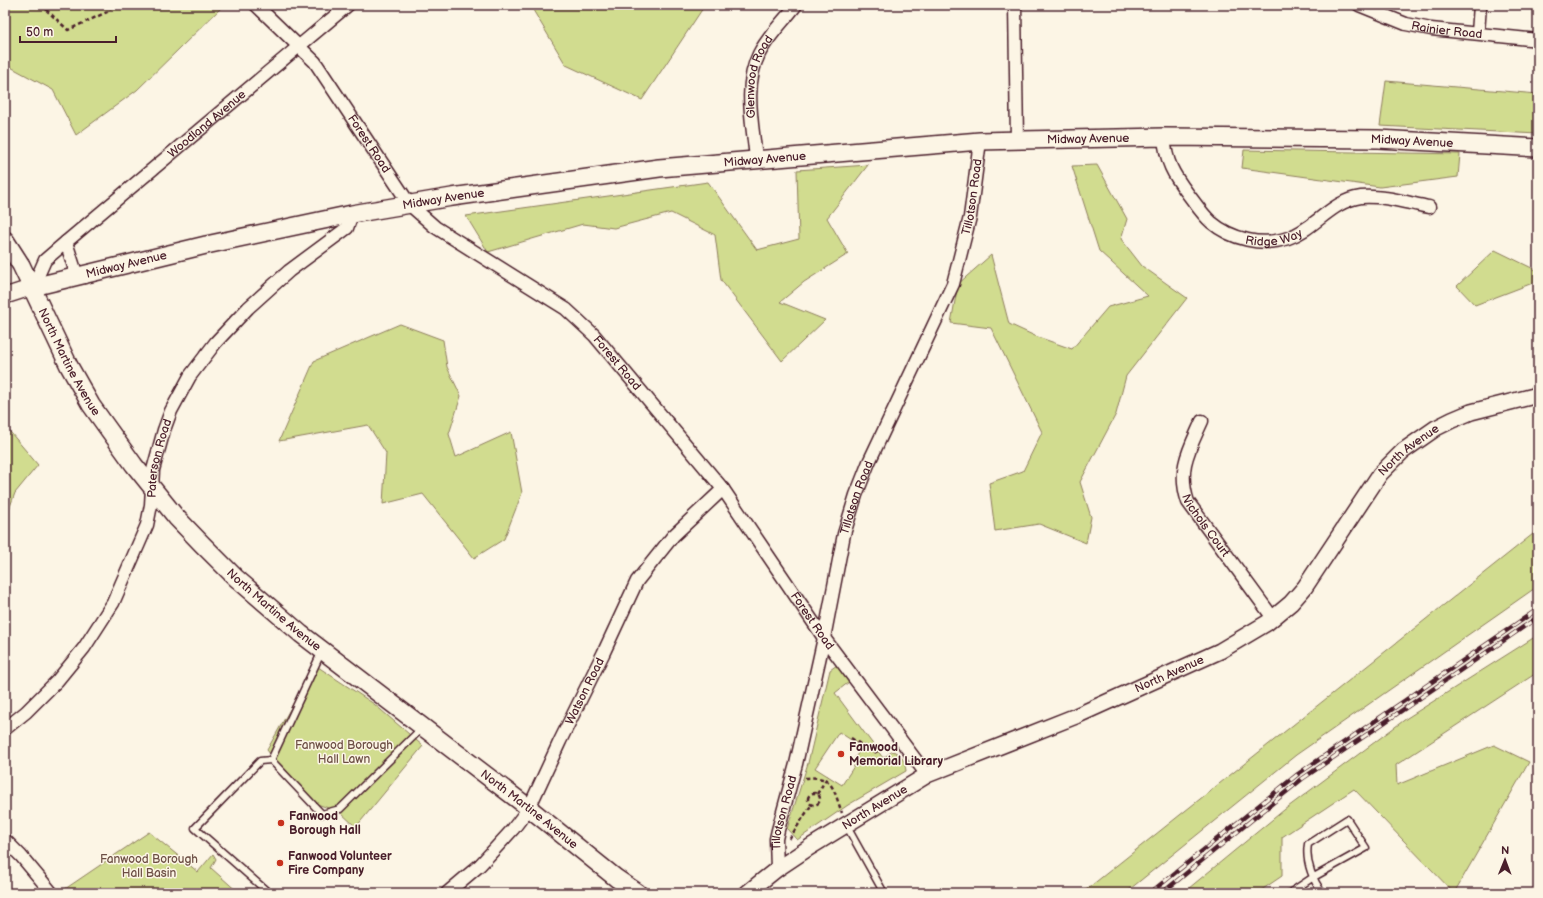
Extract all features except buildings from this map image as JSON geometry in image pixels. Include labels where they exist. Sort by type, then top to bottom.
[{"type":"main road","name":"Midway Avenue","points":[[33,287],[206,245],[352,214],[605,174],[756,160],[980,141],[1164,137],[1378,139],[1538,148]]},
{"type":"main road","name":"North Martine Avenue","points":[[5,240],[21,264],[33,287],[69,366],[91,405],[122,450],[181,522],[236,578],[322,650],[529,808],[616,878],[638,893]]},
{"type":"street","name":"Forest Road","points":[[256,5],[314,62],[410,205],[435,227],[572,314],[594,335],[723,489],[824,638],[927,775]]},
{"type":"street","name":"Woodland Avenue","points":[[33,287],[45,260],[298,45],[348,5]]},
{"type":"street","name":"Glenwood Road","points":[[756,160],[750,94],[752,73],[760,53],[796,5]]},
{"type":"street","points":[[1015,5],[1017,140]]},
{"type":"street","name":"Rainier Road","points":[[1358,5],[1406,24],[1478,34],[1538,40]]},
{"type":"street","points":[[1478,34],[1480,5]]},
{"type":"street","name":"Ridge Way","points":[[1164,137],[1165,153],[1172,171],[1199,209],[1211,222],[1226,232],[1243,239],[1257,242],[1273,242],[1287,238],[1304,231],[1331,208],[1360,198],[1376,197],[1429,207]]},
{"type":"street","name":"Tillotson Road","points":[[777,869],[776,852],[778,830],[792,779],[824,638],[844,534],[856,495],[888,420],[945,305],[953,284],[970,217],[980,141]]},
{"type":"street","name":"Paterson Road","points":[[5,729],[26,712],[57,681],[84,648],[101,625],[123,584],[147,524],[151,505],[151,487],[157,454],[171,411],[190,376],[202,358],[248,308],[289,271],[347,228],[352,214]]},
{"type":"street","points":[[66,242],[77,276]]},
{"type":"street","name":"Midway Avenue","points":[[5,296],[33,287]]},
{"type":"street","name":"North Avenue","points":[[747,893],[777,869],[846,824],[927,775],[1076,716],[1213,654],[1273,618],[1291,603],[1305,587],[1373,483],[1391,462],[1403,451],[1436,428],[1471,412],[1538,395]]},
{"type":"street","name":"Nichols Court","points":[[1202,421],[1184,464],[1184,483],[1188,502],[1273,618]]},
{"type":"street","name":"Watson Road","points":[[447,893],[480,865],[513,830],[529,808],[560,740],[603,654],[637,581],[673,536],[723,489]]},
{"type":"street","points":[[5,840],[21,856],[52,893]]},
{"type":"lane","points":[[271,760],[322,650]]},
{"type":"lane","points":[[271,760],[322,814],[340,809],[423,727]]},
{"type":"lane","points":[[269,893],[195,828],[260,761],[271,760]]},
{"type":"lane","points":[[1291,893],[1312,878],[1366,848],[1348,820],[1345,820],[1309,842],[1307,858],[1312,878],[1322,893]]},
{"type":"lane","points":[[846,824],[884,893]]},
{"type":"path","points":[[41,5],[68,30],[107,12],[113,5]]},
{"type":"path","points":[[851,738],[874,754],[898,737]]},
{"type":"path","points":[[817,794],[828,776]]},
{"type":"path","points":[[792,779],[816,777],[826,780],[832,786],[846,824]]},
{"type":"path","points":[[812,804],[808,800],[809,796],[812,794],[817,794]]},
{"type":"path","points":[[812,804],[816,805],[820,801],[817,794]]},
{"type":"path","points":[[776,852],[794,833],[812,804]]},
{"type":"green space","points":[[5,5],[224,5],[137,90],[76,135],[53,90],[5,64]]},
{"type":"green space","points":[[530,5],[705,5],[642,100],[566,65]]},
{"type":"green space","points":[[1386,81],[1538,94],[1538,134],[1380,126]]},
{"type":"green space","points":[[1244,150],[1460,154],[1458,177],[1380,187],[1242,168]]},
{"type":"green space","points":[[868,165],[827,218],[848,254],[804,282],[780,302],[825,320],[782,361],[721,280],[715,235],[671,213],[614,228],[583,224],[488,252],[466,216],[708,182],[757,250],[799,239],[797,170]]},
{"type":"green space","points":[[1097,165],[1127,219],[1121,239],[1142,266],[1187,298],[1126,376],[1116,414],[1080,482],[1091,517],[1086,543],[1039,524],[995,531],[989,483],[1023,471],[1042,432],[991,328],[951,323],[958,284],[991,255],[1009,324],[1035,336],[1072,349],[1108,307],[1148,296],[1099,251],[1072,166]]},
{"type":"green space","points":[[1495,250],[1538,271],[1538,281],[1475,305],[1457,286]]},
{"type":"green space","points":[[400,324],[443,340],[447,367],[461,396],[449,434],[456,457],[511,432],[522,493],[504,539],[474,558],[423,494],[383,504],[386,453],[368,425],[279,441],[314,361]]},
{"type":"green space","points":[[5,426],[38,465],[15,493],[5,520]]},
{"type":"green space","points":[[1538,530],[1538,586],[1296,755],[1125,893],[1082,893]]},
{"type":"green space","points":[[1538,635],[1538,672],[1396,765],[1397,785],[1494,745],[1529,762],[1454,893],[1354,789],[1282,837],[1282,876],[1257,893],[1183,893],[1284,810],[1407,718]]},
{"type":"green space","name":"Fanwood Borough Hall Lawn","points":[[315,665],[374,704],[423,746],[356,827],[340,812],[314,803],[283,770],[267,750]]},
{"type":"green space","points":[[837,665],[849,682],[835,693],[883,758],[893,751],[899,754],[905,764],[906,771],[848,805],[797,840],[787,829],[808,763],[830,670]],"holes":[[[839,732],[862,747],[853,761],[856,763],[842,785],[815,768]]]},
{"type":"green space","name":"Fanwood Borough Hall Basin","points":[[149,832],[198,872],[213,854],[216,859],[211,868],[239,893],[67,893],[65,889]]},
{"type":"railway","points":[[1150,893],[1298,774],[1538,609]]},
{"type":"railway","points":[[1162,893],[1302,779],[1538,617]]},
{"type":"place","name":"Fanwood Memorial Library","points":[[841,754]]},
{"type":"place","name":"Fanwood Borough Hall","points":[[281,823]]},
{"type":"place","name":"Fanwood Volunteer Fire Company","points":[[280,863]]}]
